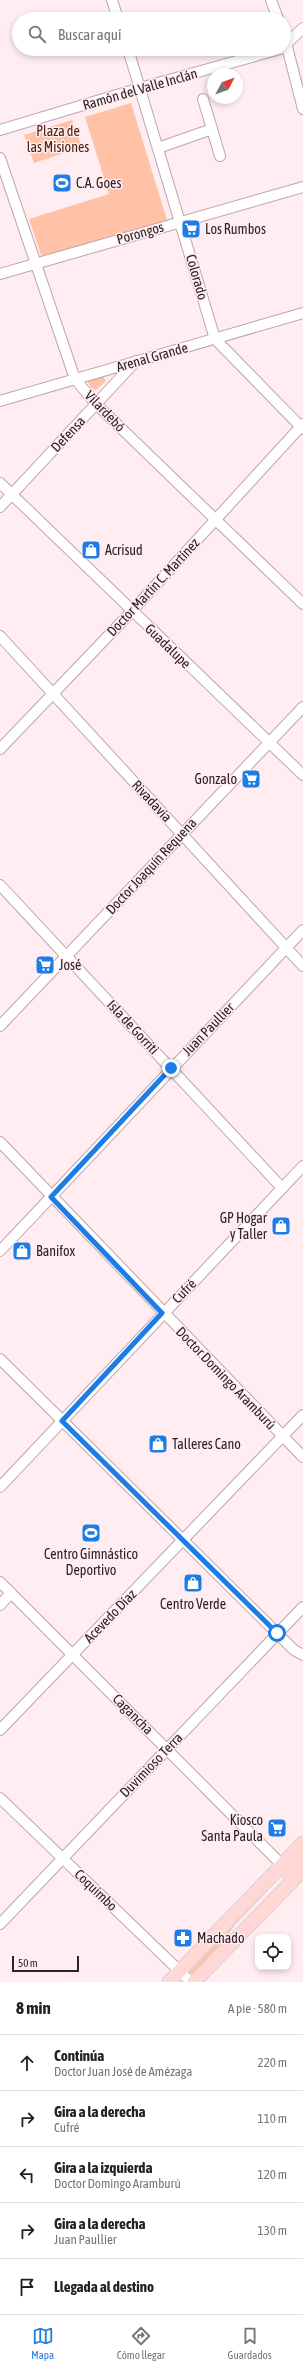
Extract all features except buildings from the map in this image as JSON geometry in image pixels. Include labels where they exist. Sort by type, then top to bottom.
[{"type":"main road","points":[[169,1982],[303,1843]]},
{"type":"main road","points":[[232,1942],[240,1924],[303,1858]]},
{"type":"main road","points":[[193,1982],[303,1870]]},
{"type":"street","points":[[112,0],[116,12]]},
{"type":"street","points":[[270,0],[275,12]]},
{"type":"street","points":[[291,37],[303,28]]},
{"type":"street","name":"Colorado","points":[[130,56],[215,339],[302,427]]},
{"type":"street","name":"Ramón del Valle Inclán","points":[[0,130],[242,56]]},
{"type":"street","points":[[288,56],[303,109]]},
{"type":"street","points":[[203,99],[220,156]]},
{"type":"street","points":[[158,148],[212,129]]},
{"type":"street","name":"Vilardebó","points":[[0,158],[76,379],[96,404],[303,604]]},
{"type":"street","name":"Porongos","points":[[0,274],[303,187]]},
{"type":"street","name":"Arenal Grande","points":[[0,401],[303,313]]},
{"type":"street","name":"Defensa","points":[[0,507],[136,361]]},
{"type":"street","name":"Doctor Martín C. Martínez","points":[[0,748],[132,611],[215,519],[302,427]]},
{"type":"street","name":"Guadalupe","points":[[0,483],[268,743],[303,775]]},
{"type":"street","name":"Rivadavia","points":[[0,636],[303,966]]},
{"type":"street","name":"Doctor Joaquín Requena","points":[[0,1026],[303,707]]},
{"type":"street","name":"Isla de Gorriti","points":[[0,885],[282,1188]]},
{"type":"street","name":"Juan Paullier","points":[[0,1251],[171,1068],[303,930]]},
{"type":"street","name":"Doctor Domingo Aramburú","points":[[0,1142],[162,1313],[303,1457]]},
{"type":"street","name":"Cufré","points":[[0,1487],[162,1313],[303,1166]]},
{"type":"street","points":[[0,1359],[277,1633],[303,1655]]},
{"type":"street","name":"Acevedo Díaz","points":[[0,1730],[184,1541],[303,1415]]},
{"type":"street","name":"Cagancha","points":[[0,1582],[282,1865]]},
{"type":"street","points":[[0,1605],[11,1593]]},
{"type":"street","name":"Duvimioso Terra","points":[[0,1924],[303,1607]]},
{"type":"street","name":"Coquimbo","points":[[0,1798],[193,1982]]},
{"type":"green space","name":"Plaza de las Misiones","points":[[131,103],[167,220],[42,258],[29,219],[109,194],[85,117]]},
{"type":"green space","name":"Plaza de las Misiones","points":[[72,120],[82,147],[34,163],[24,135]]},
{"type":"green space","points":[[103,376],[106,381],[96,390],[91,388],[87,380]]},
{"type":"green space","points":[[303,1850],[303,1853],[234,1926],[217,1951],[193,1974],[191,1973],[189,1971]]},
{"type":"place","name":"C.A. Goes","points":[[62,183]]},
{"type":"place","name":"Los Rumbos","points":[[191,229]]},
{"type":"place","name":"Acrisud","points":[[91,550]]},
{"type":"place","name":"Gonzalo","points":[[251,779]]},
{"type":"place","name":"José","points":[[45,965]]},
{"type":"place","name":"GP Hogar y Taller","points":[[281,1226]]},
{"type":"place","name":"Banifox","points":[[22,1251]]},
{"type":"place","name":"Talleres Cano","points":[[158,1444]]},
{"type":"place","name":"Centro Gimnástico Deportivo","points":[[91,1533]]},
{"type":"place","name":"Centro Verde","points":[[193,1583]]},
{"type":"place","name":"Kiosco Santa Paula","points":[[277,1828]]},
{"type":"place","name":"Machado","points":[[183,1938]]},
{"type":"route","points":[[171,1068],[51,1197],[162,1313],[62,1421],[277,1633]]}]
